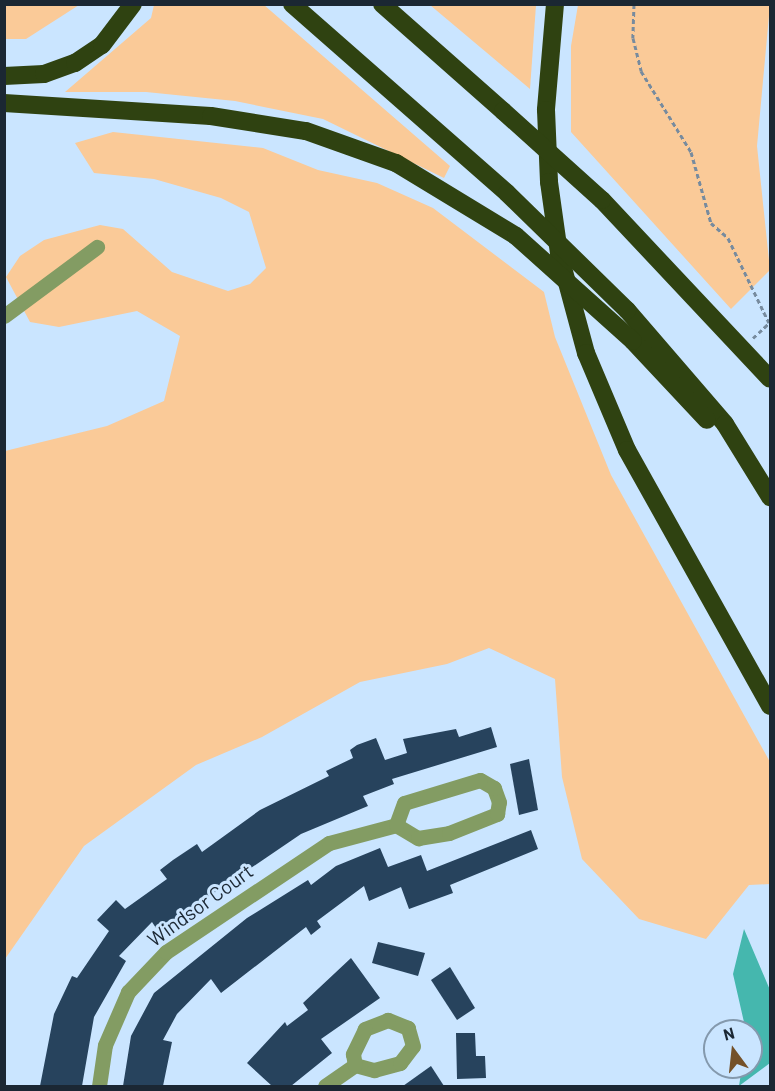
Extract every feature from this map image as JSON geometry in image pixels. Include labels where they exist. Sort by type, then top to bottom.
[{"type":"highway","points":[[4,76],[44,74],[75,63],[102,45],[133,4]]},
{"type":"highway","points":[[292,4],[507,193],[627,310],[725,424],[769,495]]},
{"type":"highway","points":[[382,4],[602,200],[744,347],[771,379]]},
{"type":"highway","points":[[555,4],[546,110],[549,182],[562,264],[586,353],[627,450],[771,706]]},
{"type":"highway","points":[[4,103],[211,116],[306,131],[405,167],[516,236],[633,341],[769,495]]},
{"type":"street","points":[[4,316],[97,247]]},
{"type":"street","points":[[480,780],[494,788],[499,802],[497,814],[449,833],[418,838],[396,825],[404,803],[480,780]]},
{"type":"street","name":"Windsor Court","points":[[99,1086],[105,1045],[128,992],[166,952],[328,843],[396,825]]},
{"type":"street","points":[[325,1086],[355,1065]]},
{"type":"path","points":[[634,4],[633,38],[641,71],[691,152],[711,223],[729,238],[770,324],[744,347]]},
{"type":"shaded area","points":[[4,5],[79,5],[26,39],[5,39]]},
{"type":"shaded area","points":[[154,5],[264,5],[450,166],[444,178],[323,119],[235,101],[146,92],[65,92],[151,18]]},
{"type":"shaded area","points":[[430,5],[536,5],[530,89]]},
{"type":"shaded area","points":[[578,5],[770,5],[757,146],[770,270],[731,309],[571,132],[571,46]]},
{"type":"shaded area","points":[[113,132],[263,148],[318,170],[377,183],[433,208],[544,292],[555,337],[611,475],[770,762],[770,884],[749,885],[706,939],[639,919],[582,859],[562,777],[555,679],[489,648],[447,664],[360,682],[262,737],[196,765],[84,846],[5,959],[5,451],[107,426],[164,401],[180,336],[137,311],[59,327],[30,322],[6,277],[20,256],[44,240],[100,225],[123,229],[172,272],[228,291],[250,284],[266,268],[249,212],[221,198],[154,179],[94,173],[75,143]]},
{"type":"shaded area","points":[[744,929],[770,990],[770,1063],[763,1068],[763,1019],[743,1019],[733,974]]},
{"type":"shaded area","points":[[740,1079],[748,1079],[739,1086]]},
{"type":"building","points":[[491,727],[497,747],[392,779],[394,784],[363,796],[368,806],[301,834],[158,931],[152,922],[119,956],[126,961],[94,1017],[82,1086],[40,1086],[54,1014],[72,976],[77,978],[109,931],[97,920],[116,900],[125,909],[167,879],[160,870],[173,860],[197,844],[202,852],[260,810],[329,776],[326,771],[353,758],[350,750],[357,745],[376,738],[385,760],[407,753],[403,739],[456,729],[459,737]]},
{"type":"building","points":[[529,759],[538,810],[519,815],[510,764]]},
{"type":"building","points":[[531,830],[538,849],[450,885],[453,893],[409,909],[401,887],[369,901],[364,886],[317,921],[321,927],[311,935],[306,927],[221,993],[211,979],[177,1014],[163,1040],[172,1042],[163,1086],[123,1086],[131,1036],[154,993],[247,918],[308,880],[311,885],[336,866],[380,848],[388,867],[421,855],[427,871]]},
{"type":"building","points":[[378,942],[425,953],[418,976],[372,963]]},
{"type":"building","points":[[351,958],[380,998],[321,1039],[332,1053],[291,1086],[272,1086],[247,1063],[285,1022],[287,1026],[308,1010],[303,1003]]},
{"type":"building","points":[[450,967],[475,1008],[457,1020],[431,980]]},
{"type":"building","points":[[456,1033],[475,1033],[476,1056],[485,1056],[486,1078],[457,1079]]},
{"type":"building","points":[[431,1066],[444,1086],[403,1086]]}]
